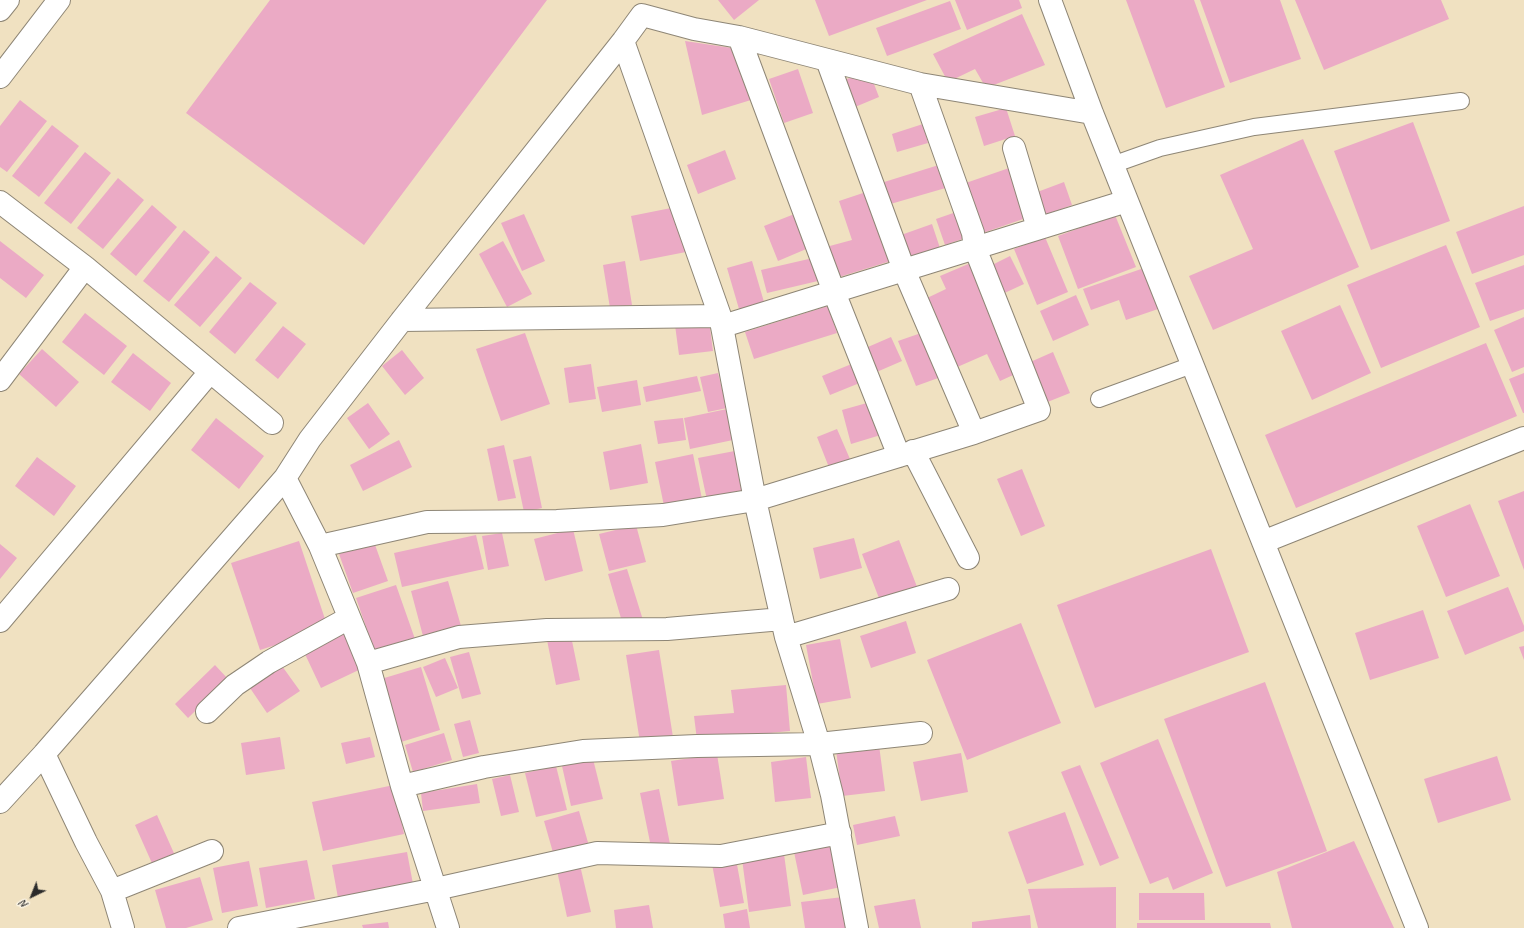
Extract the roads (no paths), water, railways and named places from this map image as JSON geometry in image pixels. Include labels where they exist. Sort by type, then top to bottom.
[{"type":"street","points":[[0,10],[8,0]]},
{"type":"street","points":[[3,68],[59,0]]},
{"type":"street","points":[[1050,0],[1112,165],[1417,928]]},
{"type":"street","points":[[0,802],[44,754],[285,478],[310,439],[402,320],[623,41],[647,7],[694,28],[920,84],[1092,114]]},
{"type":"street","points":[[739,38],[834,292],[906,454],[968,558]]},
{"type":"street","points":[[623,41],[722,321],[755,500],[784,628],[819,744],[840,833],[857,928]]},
{"type":"street","points":[[827,60],[904,270],[974,433]]},
{"type":"street","points":[[320,546],[427,522],[557,521],[663,514],[755,500],[974,433],[1039,410],[975,248],[973,232],[920,84]]},
{"type":"street","points":[[1014,148],[1038,228]]},
{"type":"street","points":[[402,320],[722,321],[834,292],[1127,201]]},
{"type":"street","points":[[0,202],[85,267],[272,424]]},
{"type":"street","points":[[0,380],[85,267]]},
{"type":"street","points":[[2,615],[210,372]]},
{"type":"street","points":[[1263,542],[1524,438]]},
{"type":"street","points":[[285,478],[320,546],[368,663],[402,786],[448,928]]},
{"type":"street","points":[[368,663],[459,637],[547,630],[784,628],[948,589]]},
{"type":"street","points":[[207,712],[240,681],[269,662],[349,618]]},
{"type":"street","points":[[402,786],[484,767],[583,751],[697,746],[819,744],[921,732]]},
{"type":"street","points":[[44,754],[86,842],[112,890],[123,928]]},
{"type":"street","points":[[239,928],[436,889],[596,853],[721,856],[840,833]]},
{"type":"street","points":[[112,890],[212,851]]},
{"type":"lane","points":[[1112,165],[1160,148],[1254,127],[1461,101]]},
{"type":"lane","points":[[1099,398],[1192,365]]}]
